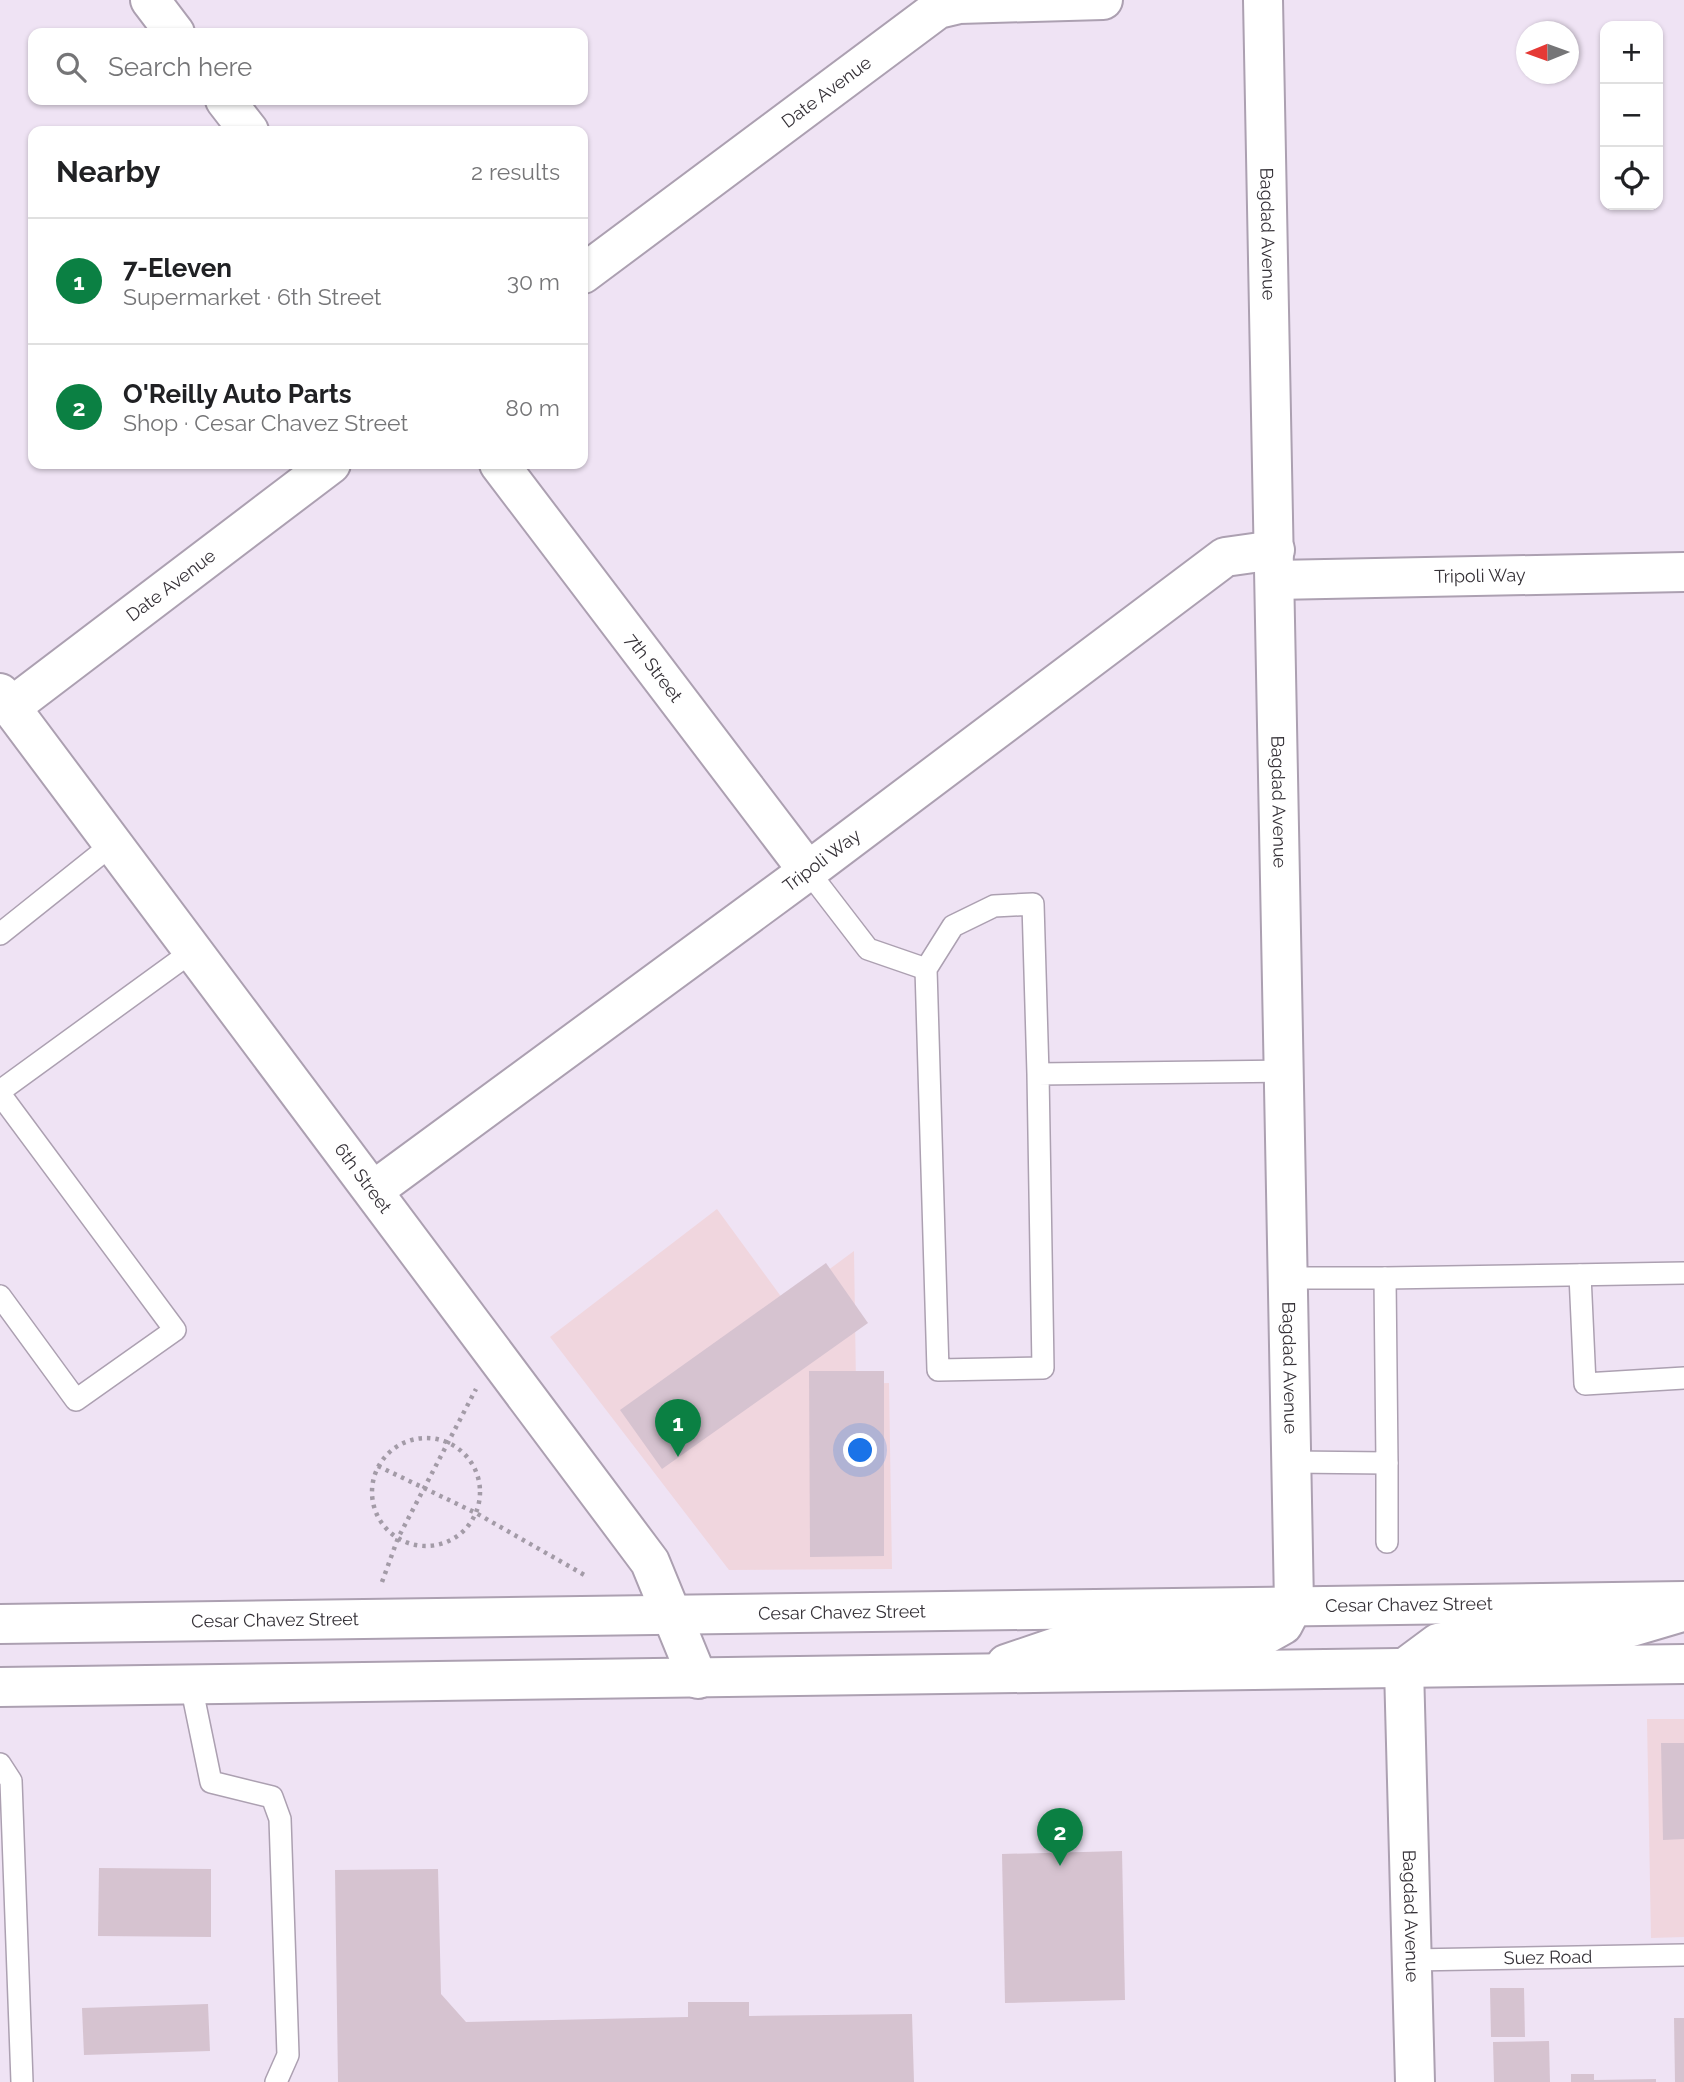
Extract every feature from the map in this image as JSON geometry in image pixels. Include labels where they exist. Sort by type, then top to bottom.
[{"type":"street","points":[[150,0],[171,28]]},
{"type":"street","name":"Date Avenue","points":[[588,270],[935,4],[1103,0]]},
{"type":"street","name":"Bagdad Avenue","points":[[1263,0],[1294,1604]]},
{"type":"street","points":[[229,105],[245,126]]},
{"type":"street","name":"Date Avenue","points":[[5,700],[324,469]]},
{"type":"street","name":"7th Street","points":[[503,469],[808,871]]},
{"type":"street","name":"Tripoli Way","points":[[374,1189],[808,871],[1225,557],[1275,565],[1684,572]]},
{"type":"street","name":"6th Street","points":[[5,700],[374,1189],[650,1562],[698,1679]]},
{"type":"street","name":"Cesar Chavez Street","points":[[0,1624],[1069,1611],[1294,1604],[1684,1601]]},
{"type":"street","points":[[974,1675],[1062,1645],[1256,1640],[1283,1625],[1294,1604]]},
{"type":"street","points":[[1404,1668],[1438,1643],[1484,1634],[1611,1633],[1684,1612]]},
{"type":"street","points":[[0,1687],[1684,1664]]},
{"type":"street","name":"Bagdad Avenue","points":[[1404,1668],[1415,2082]]},
{"type":"lane","points":[[0,934],[114,843]]},
{"type":"lane","points":[[808,871],[868,949],[926,969]]},
{"type":"lane","points":[[1032,904],[1038,1074],[1043,1368],[938,1370],[926,969],[953,926],[994,906],[1032,904]]},
{"type":"lane","points":[[0,1296],[76,1400],[175,1330],[0,1092],[194,950]]},
{"type":"lane","points":[[1038,1074],[1284,1071]]},
{"type":"lane","points":[[1289,1278],[1684,1273]]},
{"type":"lane","points":[[1580,1275],[1585,1384],[1684,1378]]},
{"type":"lane","points":[[1385,1278],[1387,1542]]},
{"type":"lane","points":[[1292,1462],[1387,1463]]},
{"type":"lane","points":[[191,1685],[211,1782],[272,1797],[280,1819],[288,2055],[276,2082]]},
{"type":"lane","points":[[0,1764],[10,1781],[22,2082]]},
{"type":"lane","name":"Suez Road","points":[[1412,1960],[1684,1955]]},
{"type":"path","points":[[398,1538],[495,1353]]},
{"type":"path","points":[[426,1437],[448,1443],[459,1449],[471,1462],[478,1477],[480,1495],[476,1513],[466,1529],[443,1543],[415,1545],[398,1538],[384,1527],[375,1511],[372,1494],[379,1466],[393,1448],[409,1440],[426,1437]]},
{"type":"path","points":[[379,1466],[476,1513],[600,1583]]},
{"type":"shaded area","points":[[717,1209],[785,1302],[854,1251],[856,1384],[889,1383],[892,1569],[729,1570],[550,1337]]},
{"type":"shaded area","points":[[1647,1719],[1684,1719],[1684,1937],[1651,1938]]},
{"type":"building","points":[[826,1263],[868,1323],[662,1469],[620,1410]]},
{"type":"building","points":[[809,1371],[884,1371],[884,1556],[810,1557]]},
{"type":"building","points":[[1661,1743],[1684,1743],[1684,1839],[1663,1840]]},
{"type":"building","points":[[1122,1851],[1125,2000],[1005,2003],[1002,1854]]},
{"type":"building","points":[[99,1868],[211,1869],[211,1937],[98,1936]]},
{"type":"building","points":[[438,1869],[441,1994],[466,2022],[688,2017],[688,2002],[749,2002],[749,2016],[912,2014],[914,2082],[338,2082],[335,1870]]},
{"type":"building","points":[[1490,1988],[1524,1988],[1525,2037],[1491,2037]]},
{"type":"building","points":[[208,2004],[210,2051],[84,2055],[82,2008]]},
{"type":"building","points":[[1674,2018],[1684,2018],[1684,2082],[1675,2082]]},
{"type":"building","points":[[1549,2041],[1550,2082],[1494,2082],[1493,2042]]},
{"type":"building","points":[[1571,2074],[1594,2074],[1594,2080],[1656,2079],[1656,2082],[1571,2082]]},
{"type":"place","name":"7-Eleven","points":[[678,1457]]},
{"type":"place","name":"O'Reilly Auto Parts","points":[[1060,1866]]}]
